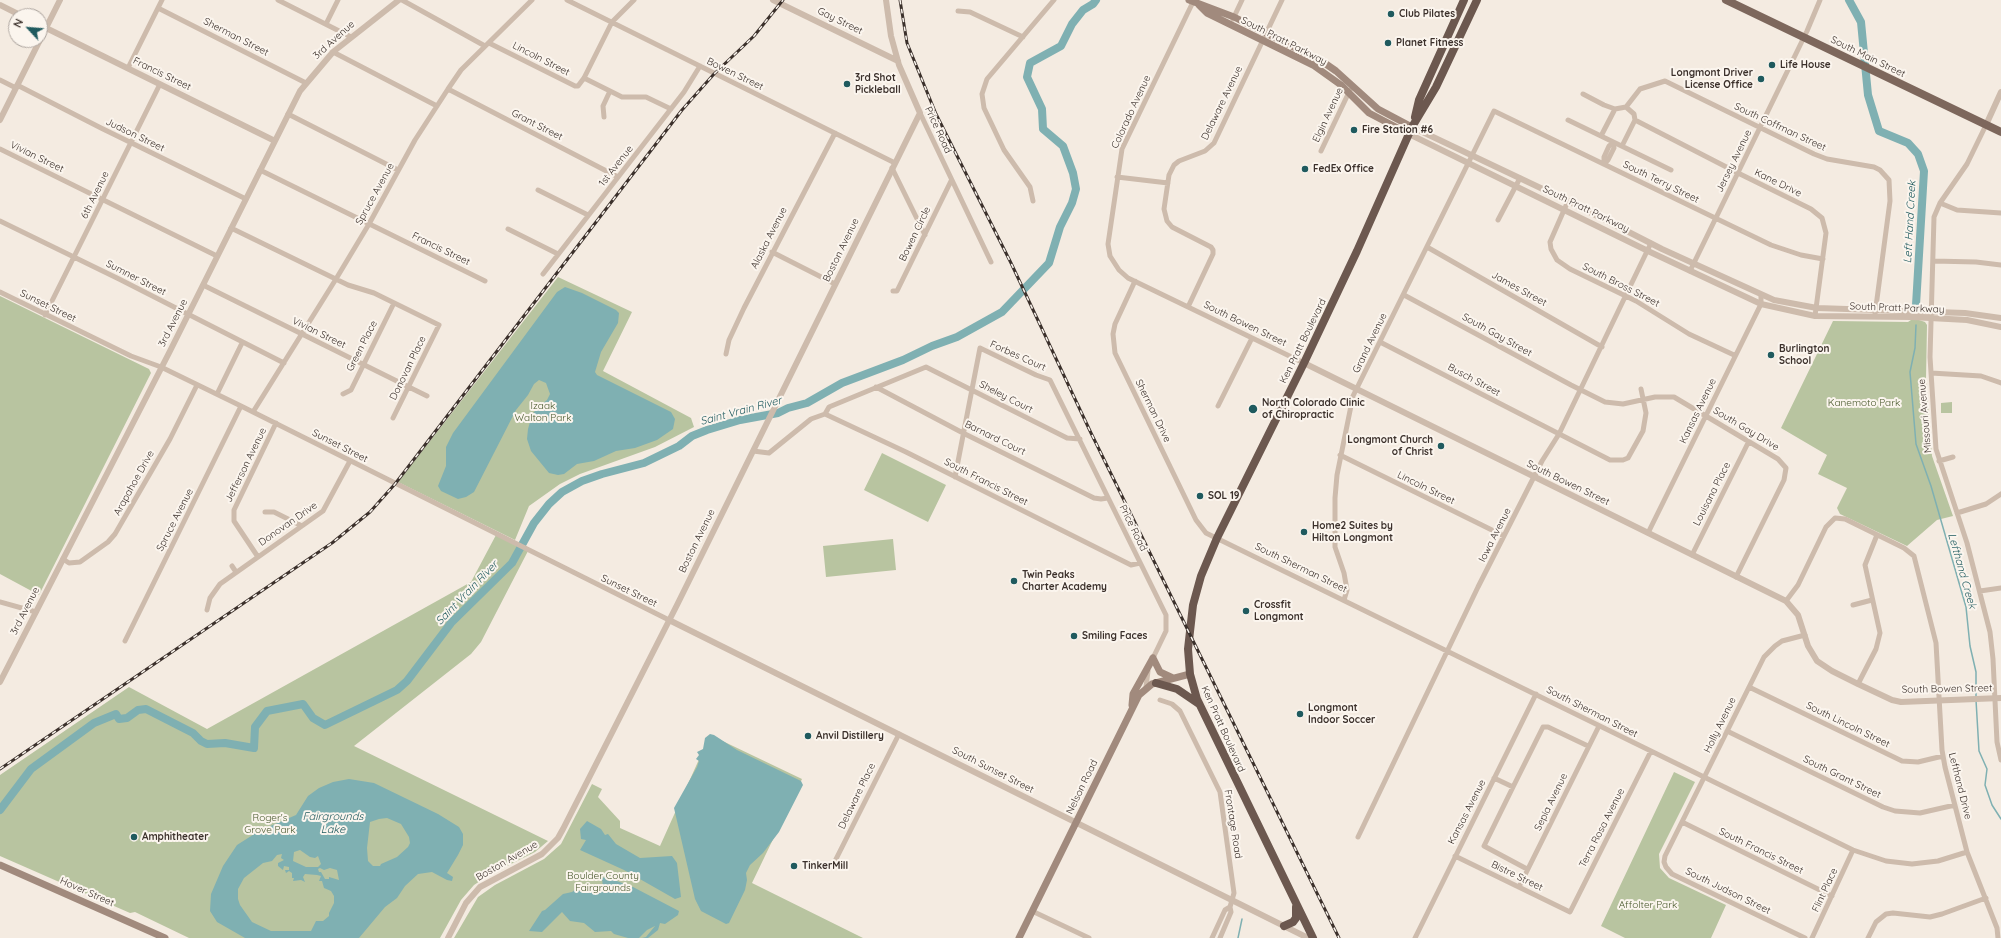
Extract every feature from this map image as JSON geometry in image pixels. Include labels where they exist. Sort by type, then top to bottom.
[{"type":"highway","name":"Ken Pratt Boulevard","points":[[1313,938],[1200,705],[1190,674],[1188,649],[1193,605],[1203,570],[1217,538],[1304,363],[1357,251],[1410,130],[1419,100],[1464,0]]},
{"type":"highway","name":"Ken Pratt Boulevard","points":[[1410,130],[1436,87],[1477,0]]},
{"type":"highway","points":[[1156,683],[1177,689],[1200,705]]},
{"type":"highway","points":[[1284,926],[1290,925],[1296,918],[1296,904]]},
{"type":"main road","name":"South Main Street","points":[[1726,0],[2001,132]]},
{"type":"main road","name":"South Pratt Parkway","points":[[1194,2],[1234,17],[1328,74],[1369,113],[1410,130]]},
{"type":"main road","name":"South Pratt Parkway","points":[[1194,2],[1207,13],[1231,25],[1265,37],[1323,62],[1378,109],[1410,130]]},
{"type":"main road","points":[[1153,658],[1160,672],[1175,678]]},
{"type":"main road","points":[[1130,712],[1133,694],[1153,658]]},
{"type":"main road","points":[[1146,687],[1190,674]]},
{"type":"main road","name":"Nelson Road","points":[[1018,938],[1130,712],[1139,695],[1146,687]]},
{"type":"main road","name":"Hover Street","points":[[0,865],[165,938]]},
{"type":"street","points":[[48,19],[60,0]]},
{"type":"street","points":[[128,68],[162,0]]},
{"type":"street","points":[[278,0],[351,37]]},
{"type":"street","points":[[326,24],[338,0]]},
{"type":"street","name":"3rd Avenue","points":[[0,682],[232,228],[288,114],[306,83],[333,52],[399,0]]},
{"type":"street","name":"Lincoln Street","points":[[402,0],[487,44],[575,86],[581,84],[584,78]]},
{"type":"street","name":"Spruce Avenue","points":[[253,412],[336,280],[369,224],[398,170],[448,89],[461,70],[532,0]]},
{"type":"street","name":"Bowen Street","points":[[567,0],[835,133],[893,166]]},
{"type":"street","points":[[634,0],[612,22],[584,78],[610,91],[629,98],[646,97],[653,99],[671,109]]},
{"type":"street","name":"Gay Street","points":[[773,0],[898,61]]},
{"type":"street","name":"Price Road","points":[[886,0],[891,36],[904,81],[991,262]]},
{"type":"street","points":[[1033,201],[1030,187],[1004,150],[984,108],[982,92],[987,79],[1054,0]]},
{"type":"street","points":[[1231,25],[1242,0]]},
{"type":"street","name":"Delaware Avenue","points":[[1188,307],[1213,254],[1213,250],[1211,247],[1178,230],[1167,221],[1164,209],[1170,170],[1174,165],[1204,151],[1214,143],[1282,0]]},
{"type":"street","name":"Jersey Avenue","points":[[1690,271],[1804,38],[1820,0]]},
{"type":"street","name":"Colorado Avenue","points":[[1112,260],[1108,244],[1122,149],[1194,2]]},
{"type":"street","name":"Sherman Street","points":[[158,8],[306,83]]},
{"type":"street","points":[[958,11],[970,12],[1023,37]]},
{"type":"street","name":"Francis Street","points":[[48,29],[275,141]]},
{"type":"street","points":[[0,120],[34,48]]},
{"type":"street","points":[[333,52],[437,106]]},
{"type":"street","name":"1st Avenue","points":[[543,274],[671,109],[700,66]]},
{"type":"street","name":"Judson Street","points":[[0,80],[17,86],[246,199]]},
{"type":"street","name":"South Coffman Street","points":[[1626,106],[1640,89],[1665,82],[1827,159],[1874,167],[1885,175],[1890,184],[1890,201],[1875,313]]},
{"type":"street","name":"6th Avenue","points":[[45,315],[160,84]]},
{"type":"street","name":"Elgin Avenue","points":[[1321,151],[1352,86]]},
{"type":"street","name":"Grant Street","points":[[448,89],[618,177]]},
{"type":"street","points":[[604,117],[603,106],[610,91]]},
{"type":"street","points":[[1986,125],[2001,92]]},
{"type":"street","points":[[1583,94],[1615,109],[1626,106],[1634,114],[1635,120],[1622,146]]},
{"type":"street","points":[[1601,136],[1615,109]]},
{"type":"street","name":"South Terry Street","points":[[1494,111],[1782,249],[1823,259]]},
{"type":"street","name":"Grand Avenue","points":[[1344,600],[1347,590],[1344,573],[1335,548],[1336,475],[1353,396],[1494,111]]},
{"type":"street","name":"Boston Avenue","points":[[448,938],[466,903],[480,887],[542,854],[558,838],[669,620],[920,113]]},
{"type":"street","points":[[288,114],[398,170]]},
{"type":"street","name":"South Terry Street","points":[[1568,120],[1671,170]]},
{"type":"street","name":"Kane Drive","points":[[1635,120],[1811,209],[1819,215],[1825,225],[1826,233],[1816,316]]},
{"type":"street","name":"Missouri Avenue","points":[[1986,125],[1962,174],[1940,203],[1934,217],[1931,373],[1934,433],[1939,461],[1957,513],[1980,591],[1992,646],[1997,742],[2001,760]]},
{"type":"street","name":"South Pratt Parkway","points":[[1410,130],[1520,178],[1694,264],[1774,300],[1817,308],[1967,320],[2001,327]]},
{"type":"street","name":"South Pratt Parkway","points":[[1410,130],[1468,163],[1648,251],[1761,304],[1816,316],[1875,313]]},
{"type":"street","name":"Alaska Avenue","points":[[726,354],[729,340],[772,252],[835,133]]},
{"type":"street","points":[[1604,164],[1608,160],[1614,148],[1613,143]]},
{"type":"street","name":"Vivian Street","points":[[0,149],[217,256]]},
{"type":"street","points":[[893,166],[925,235]]},
{"type":"street","name":"Francis Street","points":[[260,170],[484,281]]},
{"type":"street","points":[[1117,177],[1168,184]]},
{"type":"street","points":[[1498,220],[1520,178]]},
{"type":"street","name":"Bowen Circle","points":[[893,291],[897,291],[951,181]]},
{"type":"street","points":[[538,190],[588,215]]},
{"type":"street","name":"South Bross Street","points":[[1568,201],[1552,237],[1551,249],[1563,265],[1626,296],[1690,334],[1734,355]]},
{"type":"street","points":[[1940,203],[1957,210],[2001,213]]},
{"type":"street","name":"Sumner Street","points":[[0,221],[284,363]]},
{"type":"street","points":[[232,228],[348,286],[374,293],[394,303]]},
{"type":"street","points":[[508,229],[558,254]]},
{"type":"street","name":"Iowa Avenue","points":[[1358,838],[1447,651],[1534,477],[1559,434],[1581,390],[1651,243]]},
{"type":"street","name":"James Street","points":[[1427,247],[1602,347]]},
{"type":"street","points":[[772,252],[835,284]]},
{"type":"street","name":"South Bowen Street","points":[[1112,260],[1119,270],[1135,281],[1786,601],[1798,615],[1808,646],[1817,661],[1832,671],[1858,684],[1892,700],[1901,702],[2001,698]]},
{"type":"street","points":[[1933,261],[1976,262],[2001,265]]},
{"type":"street","name":"Sherman Drive","points":[[1135,281],[1115,324],[1113,339],[1115,354],[1196,520],[1202,529],[1217,538]]},
{"type":"street","name":"Vivian Street","points":[[203,285],[427,396]]},
{"type":"street","name":"Sunset Street","points":[[0,292],[130,356],[161,367],[197,384],[669,620]]},
{"type":"street","name":"South Gay Street","points":[[1404,295],[1581,390]]},
{"type":"street","name":"Kansas Avenue","points":[[1648,533],[1734,355],[1761,304],[1761,295]]},
{"type":"street","name":"Donovan Place","points":[[393,418],[439,325],[394,303]]},
{"type":"street","name":"Green Place","points":[[343,394],[351,390],[394,303]]},
{"type":"street","name":"South Pratt Parkway","points":[[1932,316],[1965,313],[2001,318]]},
{"type":"street","points":[[1218,406],[1252,338]]},
{"type":"street","name":"Busch Street","points":[[1380,342],[1610,460],[1623,460],[1632,454],[1643,432],[1646,414],[1640,388]]},
{"type":"street","points":[[217,394],[242,343]]},
{"type":"street","name":"Forbes Court","points":[[972,390],[980,348],[1036,375],[1050,380]]},
{"type":"street","name":"Sheley Court","points":[[876,387],[926,367],[1067,438],[1080,439]]},
{"type":"street","points":[[1931,373],[1981,376],[2001,383]]},
{"type":"street","name":"Price Road","points":[[1050,380],[1167,619],[1166,631],[1146,676],[1146,687]]},
{"type":"street","name":"Arapahoe Drive","points":[[63,559],[69,563],[80,562],[108,542],[115,534],[171,437],[197,384]]},
{"type":"street","points":[[753,451],[769,453],[811,419],[825,414],[829,407],[876,387]]},
{"type":"street","name":"Barnard Court","points":[[876,387],[963,433],[1094,498],[1101,500],[1108,498]]},
{"type":"street","points":[[955,477],[972,390]]},
{"type":"street","name":"South Gay Drive","points":[[1581,390],[1605,402],[1614,404],[1623,404],[1643,399],[1667,396],[1674,397],[1778,459],[1786,468],[1786,475],[1736,577]]},
{"type":"street","name":"Spruce Avenue","points":[[125,642],[241,406]]},
{"type":"street","name":"South Francis Street","points":[[825,414],[1131,565],[1140,562]]},
{"type":"street","name":"Jefferson Avenue","points":[[258,556],[234,521],[234,510],[276,423]]},
{"type":"street","name":"Louisana Place","points":[[1692,555],[1748,441]]},
{"type":"street","name":"Lincoln Street","points":[[1340,455],[1504,536]]},
{"type":"street","points":[[1939,461],[1953,457]]},
{"type":"street","name":"Donovan Drive","points":[[207,610],[215,589],[236,572],[326,508],[350,461]]},
{"type":"street","points":[[1957,513],[1986,504],[2001,494]]},
{"type":"street","points":[[266,512],[274,512],[302,526]]},
{"type":"street","name":"Lefthand Drive","points":[[1786,601],[1798,585],[1826,527],[1835,518],[1845,519],[1909,551],[1914,556],[1936,643],[1943,756],[1967,852],[1997,928],[1998,938]]},
{"type":"street","points":[[1858,684],[1880,640],[1880,633],[1865,565],[1878,535]]},
{"type":"street","name":"South Sherman Street","points":[[1217,538],[1853,850],[1886,861],[1912,864],[1938,861],[1967,852]]},
{"type":"street","points":[[232,566],[236,572]]},
{"type":"street","points":[[1980,591],[2001,588]]},
{"type":"street","points":[[1853,605],[1872,600]]},
{"type":"street","points":[[0,602],[36,612]]},
{"type":"street","name":"South Sunset Street","points":[[669,620],[1308,938]]},
{"type":"street","name":"Holly Avenue","points":[[1670,846],[1768,651],[1782,641],[1805,635]]},
{"type":"street","name":"South Lincoln Street","points":[[1749,687],[1902,761],[1918,762],[1943,756]]},
{"type":"street","name":"Kansas Avenue","points":[[1415,938],[1536,694]]},
{"type":"street","name":"Frontage Road","points":[[1160,700],[1172,704],[1180,711],[1219,789],[1232,875],[1233,900]]},
{"type":"street","name":"Sepia Avenue","points":[[1519,887],[1598,726]]},
{"type":"street","points":[[1527,868],[1484,846],[1543,727],[1548,727],[1588,746]]},
{"type":"street","name":"South Grant Street","points":[[1727,731],[1895,811],[1920,813],[1955,805]]},
{"type":"street","name":"Delaware Place","points":[[832,867],[899,734]]},
{"type":"street","name":"Terra Rosa Avenue","points":[[1570,912],[1651,751]]},
{"type":"street","points":[[1494,778],[1513,787]]},
{"type":"street","name":"South Francis Street","points":[[1682,822],[1832,896]]},
{"type":"street","name":"South Judson Street","points":[[1670,846],[1664,862],[1672,874],[1805,938]]},
{"type":"street","name":"Flint Place","points":[[1812,938],[1853,850]]},
{"type":"street","name":"Bistre Street","points":[[1455,856],[1570,912]]},
{"type":"street","points":[[1868,938],[1876,922],[1886,914],[1893,913],[1930,916],[1942,914],[1986,898]]},
{"type":"street","points":[[1220,938],[1229,918],[1231,912],[1230,907],[1233,900]]},
{"type":"street","points":[[1212,938],[1224,910],[1230,907]]},
{"type":"street","points":[[1032,911],[1089,938]]},
{"type":"green space","name":"Izaak Walton Park","points":[[558,277],[632,312],[603,371],[691,418],[694,427],[655,447],[580,474],[560,484],[529,506],[515,540],[398,482]]},
{"type":"green space","points":[[0,296],[149,369],[151,373],[39,595],[0,574]]},
{"type":"green space","name":"Kanemoto Park","points":[[1911,320],[1919,320],[1925,322],[1927,325],[1926,378],[1932,456],[1953,516],[1937,520],[1907,546],[1840,514],[1837,508],[1847,488],[1818,474],[1827,455],[1781,428],[1833,321],[1908,322]]},
{"type":"green space","points":[[1952,402],[1952,413],[1941,413],[1941,403]]},
{"type":"green space","points":[[882,453],[946,485],[928,522],[864,490]]},
{"type":"green space","name":"Roger's Grove Park","points":[[496,535],[528,551],[481,642],[471,654],[354,746],[548,841],[535,852],[489,875],[474,885],[461,900],[440,938],[189,938],[135,912],[130,913],[0,856],[0,775],[129,687],[207,729],[471,582]]},
{"type":"green space","points":[[893,539],[896,570],[826,577],[823,546]]},
{"type":"green space","name":"Boulder County Fairgrounds","points":[[710,735],[802,779],[752,883],[863,938],[454,938],[478,897],[495,885],[544,859],[561,844],[592,784],[602,789],[598,797],[620,821],[620,828],[660,846]]},
{"type":"green space","name":"Affolter Park","points":[[1674,772],[1695,782],[1659,854],[1660,868],[1669,878],[1726,905],[1711,938],[1625,938],[1601,926]]},
{"type":"water","name":"Izaak Walton Park","points":[[565,287],[582,293],[616,310],[619,313],[618,323],[601,352],[595,372],[597,375],[671,412],[675,419],[673,429],[657,440],[635,448],[616,451],[594,461],[577,464],[564,474],[558,475],[549,473],[531,451],[527,439],[532,415],[537,408],[547,400],[550,394],[546,383],[539,380],[534,384],[528,395],[516,410],[474,492],[466,497],[458,499],[441,491],[438,486],[446,466],[446,447],[453,433],[557,292]]},
{"type":"water","points":[[710,734],[737,750],[801,781],[803,785],[779,832],[763,853],[750,865],[746,873],[747,880],[745,890],[729,923],[726,924],[701,911],[695,899],[674,808],[697,767],[699,761],[696,759],[699,755],[697,752],[703,749],[705,738]]},
{"type":"water","name":"Fairgrounds Lake","points":[[349,779],[374,783],[438,814],[459,827],[463,834],[463,845],[447,873],[453,877],[452,881],[432,872],[418,874],[405,886],[397,898],[385,907],[359,938],[245,938],[217,922],[210,911],[211,894],[223,866],[237,845],[259,831],[296,815],[308,796],[319,788],[333,782]],"holes":[[[387,818],[401,824],[409,837],[410,843],[408,847],[397,857],[381,864],[380,866],[373,866],[368,861],[367,848],[370,822]],[[300,850],[310,857],[315,858],[318,856],[321,864],[318,867],[306,867],[293,861],[294,852]],[[282,854],[281,858],[284,860],[278,863],[278,866],[283,870],[284,866],[289,867],[289,870],[285,870],[286,873],[289,871],[292,873],[292,878],[294,878],[293,881],[301,880],[305,882],[303,877],[305,874],[321,876],[319,881],[322,881],[324,888],[331,891],[334,896],[334,903],[329,916],[323,921],[316,921],[311,931],[271,931],[252,922],[240,905],[238,899],[238,889],[244,878],[263,863],[272,861],[277,855]],[[320,868],[324,870],[330,868],[337,870],[339,880],[329,877],[329,879],[325,879],[318,869]]]},
{"type":"water","points":[[587,821],[601,829],[605,835],[608,834],[616,844],[640,858],[672,856],[677,863],[681,897],[675,899],[624,870],[580,850],[586,840],[581,839],[580,829]]},
{"type":"water","points":[[606,877],[633,887],[679,911],[678,915],[665,924],[660,923],[658,930],[648,938],[642,938],[646,937],[655,926],[647,930],[639,938],[628,938],[614,934],[611,931],[595,932],[584,923],[570,921],[562,912],[542,932],[529,931],[542,911],[563,894],[572,892],[576,889],[581,892],[583,890],[599,890],[603,888],[602,878]]},
{"type":"waterway","name":"Saint Vrain River","points":[[0,810],[31,769],[94,723],[116,714],[119,719],[127,718],[138,710],[146,709],[193,733],[201,741],[207,744],[225,743],[254,748],[255,727],[267,711],[303,704],[313,718],[325,725],[397,690],[407,681],[451,623],[512,563],[534,523],[549,504],[562,492],[582,481],[644,463],[679,446],[692,436],[707,430],[740,420],[778,413],[788,408],[807,403],[842,383],[903,360],[932,346],[957,337],[1002,312],[1049,263],[1060,227],[1072,203],[1076,189],[1073,173],[1063,146],[1043,129],[1042,109],[1027,77],[1030,63],[1061,46],[1072,24],[1083,10],[1093,4],[1096,0]]},
{"type":"waterway","name":"Left Hand Creek","points":[[1849,0],[1861,22],[1868,95],[1879,131],[1908,143],[1918,154],[1924,171],[1916,305]]},
{"type":"waterway","name":"Lefthand Creek","points":[[1916,325],[1915,348],[1910,372],[1916,444],[1931,486],[1966,607],[1970,646],[1976,672],[1976,697]]},
{"type":"waterway","name":"Lefthand Creek","points":[[1976,700],[1979,751],[1987,769],[1985,785],[1992,805],[2001,819]]},
{"type":"waterway","points":[[1238,938],[1242,919]]},
{"type":"railway","points":[[0,769],[332,543],[370,512],[395,484],[682,110],[714,74],[754,36],[783,0]]},
{"type":"railway","points":[[900,0],[907,43],[936,114],[1011,263],[1091,433],[1339,938]]},
{"type":"place","name":"Club Pilates","points":[[1391,14]]},
{"type":"place","name":"Planet Fitness","points":[[1388,43]]},
{"type":"place","name":"Life House","points":[[1772,65]]},
{"type":"place","name":"Longmont Driver License Office","points":[[1761,79]]},
{"type":"place","name":"3rd Shot Pickleball","points":[[847,84]]},
{"type":"place","name":"Fire Station #6","points":[[1354,130]]},
{"type":"place","name":"FedEx Office","points":[[1305,169]]},
{"type":"place","name":"Burlington School","points":[[1771,355]]},
{"type":"place","name":"North Colorado Clinic of Chiropractic","points":[[1253,409]]},
{"type":"place","name":"Longmont Church of Christ","points":[[1441,446]]},
{"type":"place","name":"SOL 19","points":[[1200,496]]},
{"type":"place","name":"Home2 Suites by Hilton Longmont","points":[[1304,532]]},
{"type":"place","name":"Twin Peaks Charter Academy","points":[[1014,581]]},
{"type":"place","name":"Crossfit Longmont","points":[[1246,611]]},
{"type":"place","name":"Smiling Faces","points":[[1074,636]]},
{"type":"place","name":"Longmont Indoor Soccer","points":[[1300,714]]},
{"type":"place","name":"Anvil Distillery","points":[[808,736]]},
{"type":"place","name":"Amphitheater","points":[[134,837]]},
{"type":"place","name":"TinkerMill","points":[[794,866]]}]
